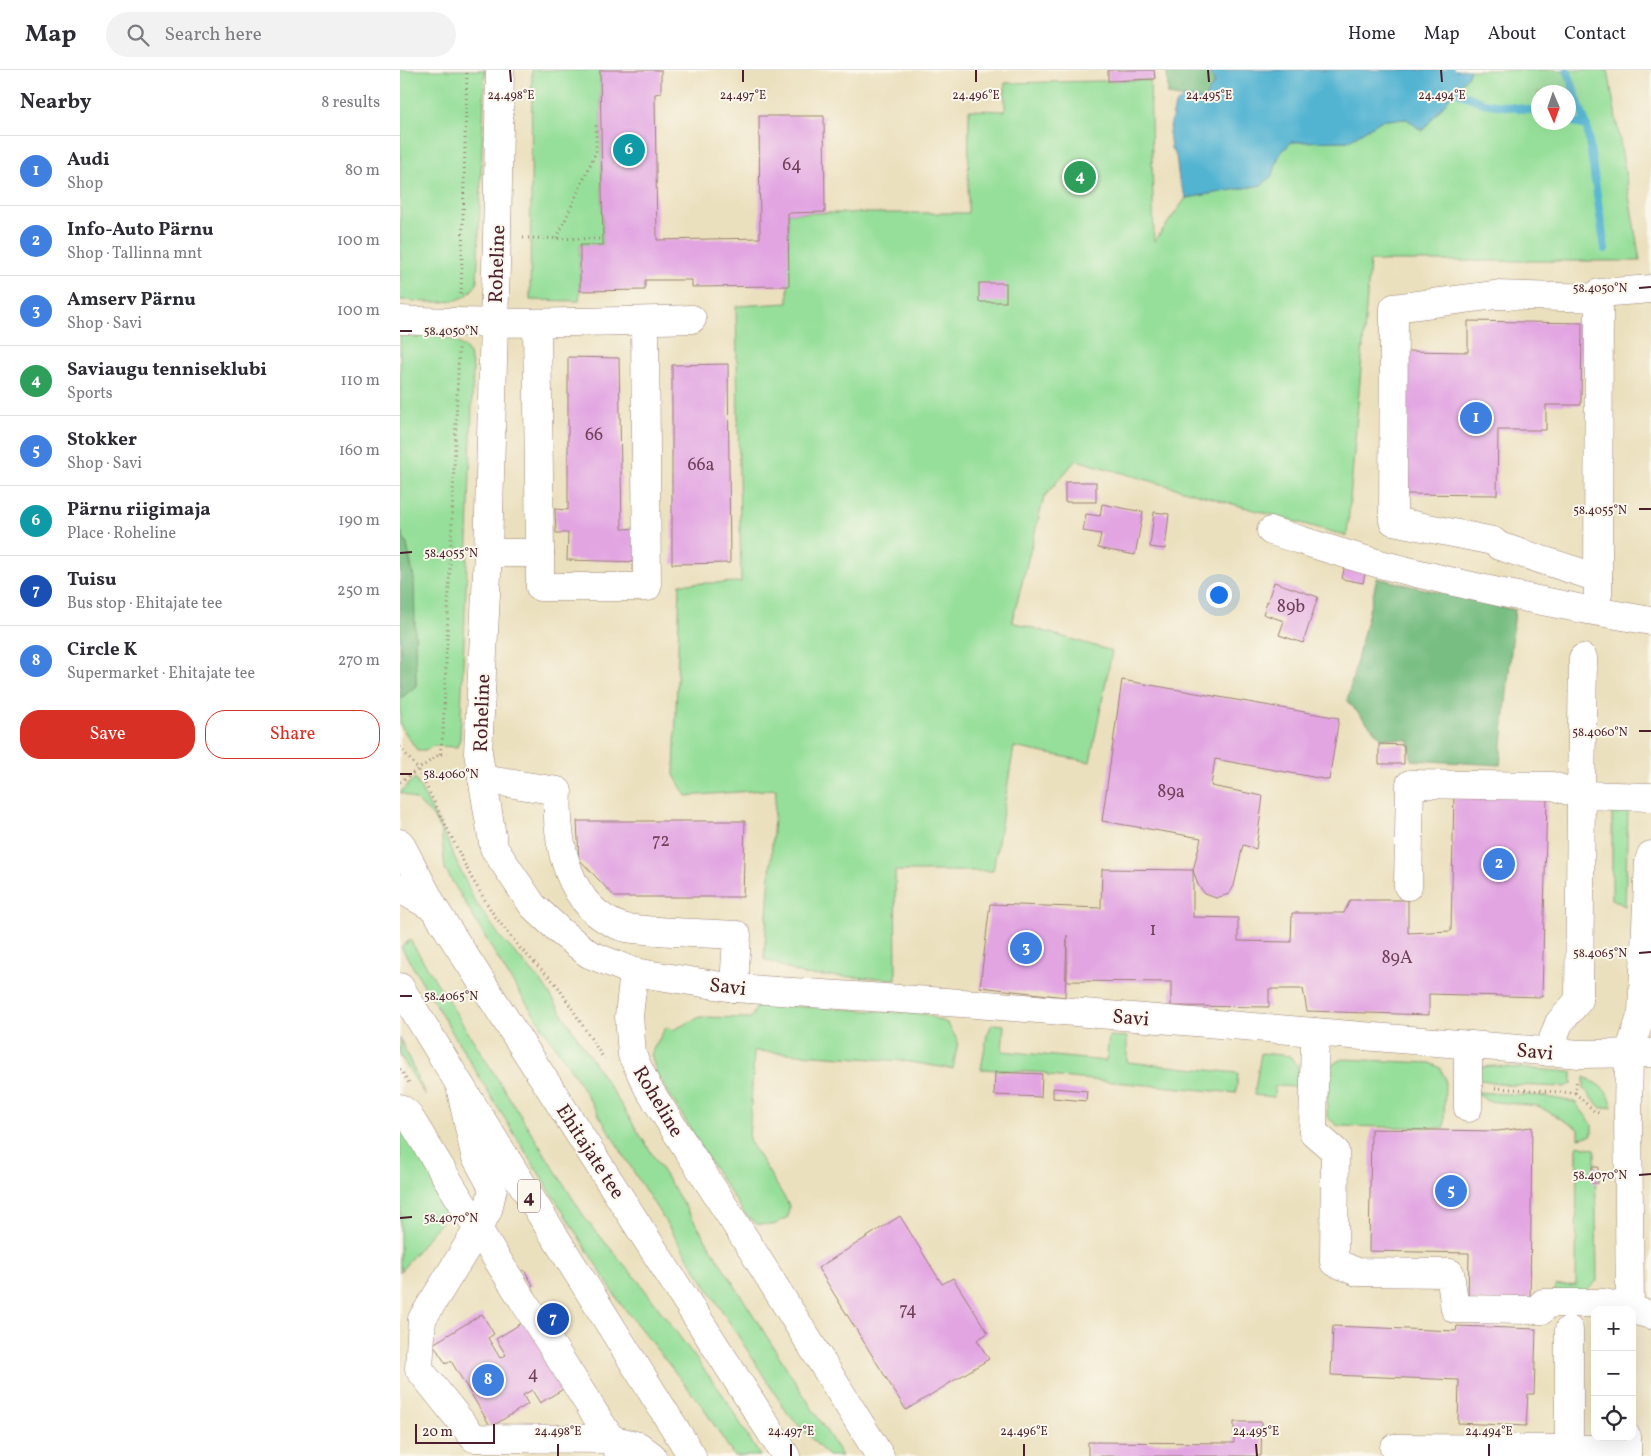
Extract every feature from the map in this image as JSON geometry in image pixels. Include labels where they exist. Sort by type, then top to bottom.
[{"type":"main road","name":"Roheline","points":[[500,70],[488,553],[478,753],[494,848],[533,906],[561,932],[589,954],[634,972],[628,1016],[632,1055],[648,1088],[749,1245],[880,1456]]},
{"type":"main road","points":[[1598,612],[1599,298],[1600,293],[1651,289]]},
{"type":"main road","points":[[1598,578],[1499,546],[1493,541],[1393,521],[1393,501],[1394,308],[1496,295],[1599,298]]},
{"type":"main road","points":[[400,320],[537,324],[692,319]]},
{"type":"main road","points":[[537,324],[540,587],[647,587],[646,321]]},
{"type":"main road","points":[[1271,531],[1388,566],[1501,593],[1651,621]]},
{"type":"main road","points":[[488,553],[540,553]]},
{"type":"main road","points":[[1548,1052],[1559,1023],[1580,1000],[1583,658]]},
{"type":"main road","points":[[482,779],[558,792],[559,834],[565,862],[583,899],[603,918],[623,928],[737,935],[734,988]]},
{"type":"main road","points":[[1408,886],[1410,784],[1553,786],[1581,795],[1651,797]]},
{"type":"main road","name":"Ehitajate tee","points":[[400,844],[434,908],[786,1456]]},
{"type":"main road","points":[[1316,1032],[1313,1132],[1336,1152],[1334,1262],[1357,1272],[1450,1273],[1454,1309],[1542,1310],[1543,1303],[1605,1303],[1637,1311],[1628,1113],[1640,1053],[1649,861],[1651,855]]},
{"type":"main road","points":[[400,889],[434,908]]},
{"type":"main road","name":"Savi","points":[[634,972],[734,988],[976,1004],[1548,1052],[1580,1054],[1640,1053]]},
{"type":"main road","name":"4","points":[[404,998],[692,1456]]},
{"type":"main road","points":[[1468,1045],[1468,1097]]},
{"type":"main road","points":[[460,1085],[475,1155],[494,1188],[488,1210],[478,1229],[422,1319],[419,1369],[474,1438],[616,1447],[639,1446],[652,1456]]},
{"type":"main road","points":[[400,1108],[407,1112],[478,1229],[616,1447]]},
{"type":"main road","points":[[1569,1330],[1576,1451]]},
{"type":"main road","points":[[1394,1448],[1576,1451],[1592,1448],[1627,1450]]},
{"type":"path","points":[[440,754],[444,734],[460,323],[466,70]]},
{"type":"path","points":[[557,238],[596,152],[596,125]]},
{"type":"path","points":[[497,238],[602,239]]},
{"type":"path","points":[[1575,1094],[1578,1074]]},
{"type":"path","points":[[1468,1097],[1575,1094],[1594,1111],[1604,1115]]},
{"type":"green space","points":[[400,70],[485,70],[477,284],[466,296],[451,301],[400,300]]},
{"type":"green space","points":[[532,70],[600,70],[603,245],[580,245],[579,301],[530,300]]},
{"type":"green space","points":[[1167,70],[1209,70],[1215,83],[1203,101],[1168,95]]},
{"type":"green space","points":[[1470,70],[1608,70],[1640,261],[1370,261],[1347,536],[1076,460],[1044,497],[1012,622],[1112,651],[1090,762],[1014,747],[993,871],[895,871],[896,979],[804,975],[764,959],[776,789],[686,796],[674,775],[680,584],[741,582],[736,306],[788,303],[788,213],[968,213],[969,110],[1005,111],[1005,83],[1150,80],[1154,242],[1186,198],[1262,185],[1273,175],[1279,155],[1291,142],[1348,141],[1382,120],[1407,119],[1422,131],[1467,77]]},
{"type":"green space","points":[[400,331],[435,335],[453,340],[466,349],[473,368],[460,739],[457,747],[433,746],[426,750],[417,750],[400,725],[400,699],[416,685],[414,580],[407,545],[400,530]]},
{"type":"green space","points":[[400,530],[407,545],[414,580],[416,686],[400,699]]},
{"type":"green space","points":[[1377,578],[1515,610],[1500,765],[1411,760],[1409,740],[1381,738],[1347,701]]},
{"type":"green space","points":[[415,778],[442,830],[474,900],[501,938],[541,981],[842,1456],[828,1456],[788,1414],[640,1182],[572,1071],[507,974],[445,869],[441,831],[432,815],[416,800],[400,792]]},
{"type":"green space","points":[[1612,810],[1628,810],[1625,906],[1612,899]]},
{"type":"green space","points":[[410,940],[587,1221],[639,1282],[723,1395],[760,1456],[734,1456],[702,1406],[620,1303],[495,1103],[401,947]]},
{"type":"green space","points":[[758,1004],[925,1014],[947,1023],[958,1041],[953,1069],[903,1061],[754,1051],[749,1140],[789,1205],[788,1217],[774,1225],[757,1224],[745,1214],[717,1173],[656,1072],[651,1053],[666,1027],[673,1030],[700,1017],[751,1018]]},
{"type":"green space","points":[[992,1024],[1004,1025],[1002,1051],[1106,1061],[1109,1036],[1127,1037],[1127,1062],[1238,1073],[1236,1093],[1048,1076],[1046,1073],[981,1069],[987,1035]]},
{"type":"green space","points":[[400,1038],[425,1095],[400,1055]]},
{"type":"green space","points":[[1261,1053],[1290,1056],[1298,1067],[1298,1087],[1275,1086],[1274,1097],[1254,1095]]},
{"type":"green space","points":[[1342,1059],[1430,1063],[1440,1068],[1445,1078],[1444,1128],[1338,1126],[1327,1117],[1327,1083],[1330,1066]]},
{"type":"green space","points":[[1494,1066],[1572,1072],[1572,1084],[1565,1087],[1510,1085],[1476,1079],[1481,1067]]},
{"type":"green space","points":[[1584,1077],[1599,1085],[1606,1092],[1612,1107],[1601,1108],[1584,1089]]},
{"type":"green space","points":[[1476,1092],[1541,1096],[1575,1102],[1592,1124],[1592,1135],[1579,1138],[1579,1129],[1538,1106],[1487,1101]]},
{"type":"green space","points":[[400,1122],[455,1204],[400,1272]]},
{"type":"green space","points":[[1577,1145],[1595,1149],[1597,1281],[1582,1295],[1555,1293],[1555,1286],[1576,1285]]},
{"type":"water","points":[[1209,70],[1470,70],[1467,77],[1422,131],[1407,119],[1382,120],[1348,141],[1291,142],[1279,155],[1273,175],[1262,185],[1186,198],[1179,180],[1176,156],[1171,148],[1169,132],[1175,105],[1184,97],[1203,100],[1215,83]]},
{"type":"building","points":[[600,70],[661,70],[661,93],[655,94],[657,240],[760,238],[759,116],[824,116],[825,212],[788,213],[789,286],[692,287],[692,280],[645,280],[645,290],[580,291],[580,245],[603,245]]},
{"type":"building","points":[[1108,70],[1154,70],[1155,79],[1108,81]]},
{"type":"building","points":[[979,283],[1006,283],[1006,302],[979,302]]},
{"type":"building","points":[[1468,321],[1582,323],[1581,405],[1546,405],[1546,430],[1498,430],[1497,495],[1406,494],[1407,351],[1468,352]]},
{"type":"building","points":[[568,357],[619,358],[622,529],[641,528],[641,562],[567,560],[568,533],[556,533],[555,509],[568,510]]},
{"type":"building","points":[[728,364],[730,563],[672,564],[672,365]]},
{"type":"building","points":[[1065,482],[1096,482],[1096,502],[1065,502]]},
{"type":"building","points":[[1102,504],[1143,512],[1135,555],[1098,548],[1101,534],[1083,531],[1086,514],[1100,516]]},
{"type":"building","points":[[1154,512],[1169,514],[1165,549],[1150,547]]},
{"type":"building","points":[[1345,564],[1366,569],[1363,583],[1342,579]]},
{"type":"building","points":[[1274,582],[1318,597],[1303,643],[1279,635],[1284,621],[1263,614]]},
{"type":"building","points":[[1122,680],[1339,718],[1329,780],[1215,759],[1211,786],[1263,796],[1256,849],[1243,845],[1234,886],[1229,894],[1216,898],[1205,894],[1198,885],[1193,870],[1201,838],[1102,821]]},
{"type":"building","points":[[1379,744],[1404,745],[1404,764],[1379,764]]},
{"type":"building","points":[[1454,794],[1547,796],[1542,997],[1429,994],[1429,1015],[1307,1011],[1303,989],[1269,989],[1269,1007],[1171,1006],[1171,982],[1067,981],[1067,935],[1065,997],[980,987],[990,904],[1101,908],[1102,869],[1193,870],[1193,917],[1238,918],[1238,941],[1291,942],[1292,913],[1344,913],[1350,900],[1408,900],[1408,933],[1451,931]]},
{"type":"building","points":[[577,821],[745,821],[743,897],[615,897],[579,859]]},
{"type":"building","points":[[995,1072],[1042,1074],[1041,1097],[994,1095]]},
{"type":"building","points":[[1053,1088],[1087,1091],[1086,1101],[1053,1098]]},
{"type":"building","points":[[1532,1127],[1530,1303],[1468,1301],[1469,1253],[1369,1251],[1371,1129],[1497,1131]]},
{"type":"building","points":[[1592,1167],[1598,1167],[1598,1183],[1592,1183]]},
{"type":"building","points":[[900,1216],[942,1284],[953,1278],[988,1333],[977,1340],[989,1359],[906,1410],[818,1268]]},
{"type":"building","points":[[524,1270],[533,1285],[529,1288],[519,1273]]},
{"type":"building","points":[[482,1314],[494,1334],[488,1338],[500,1358],[506,1355],[496,1339],[525,1321],[565,1388],[540,1403],[532,1390],[523,1395],[528,1404],[491,1427],[451,1361],[446,1364],[433,1344]]},
{"type":"building","points":[[1333,1326],[1456,1331],[1457,1326],[1536,1329],[1534,1394],[1528,1394],[1526,1426],[1458,1423],[1459,1380],[1331,1375]]},
{"type":"building","points":[[1234,1422],[1262,1422],[1261,1456],[1088,1456],[1088,1442],[1234,1443]]},
{"type":"waterway","points":[[1450,70],[1448,79],[1455,91],[1483,103],[1531,110]]},
{"type":"waterway","points":[[1567,70],[1587,127],[1605,249]]},
{"type":"waterway","points":[[1576,123],[1587,127]]},
{"type":"place","name":"Pärnu riigimaja","points":[[629,150]]},
{"type":"place","name":"Saviaugu tenniseklubi","points":[[1080,177]]},
{"type":"place","name":"Audi","points":[[1476,418]]},
{"type":"place","name":"Info-Auto Pärnu","points":[[1499,864]]},
{"type":"place","name":"Amserv Pärnu","points":[[1026,948]]},
{"type":"place","name":"Stokker","points":[[1451,1191]]},
{"type":"place","name":"Tuisu","points":[[553,1319]]},
{"type":"place","name":"Circle K","points":[[488,1380]]}]
